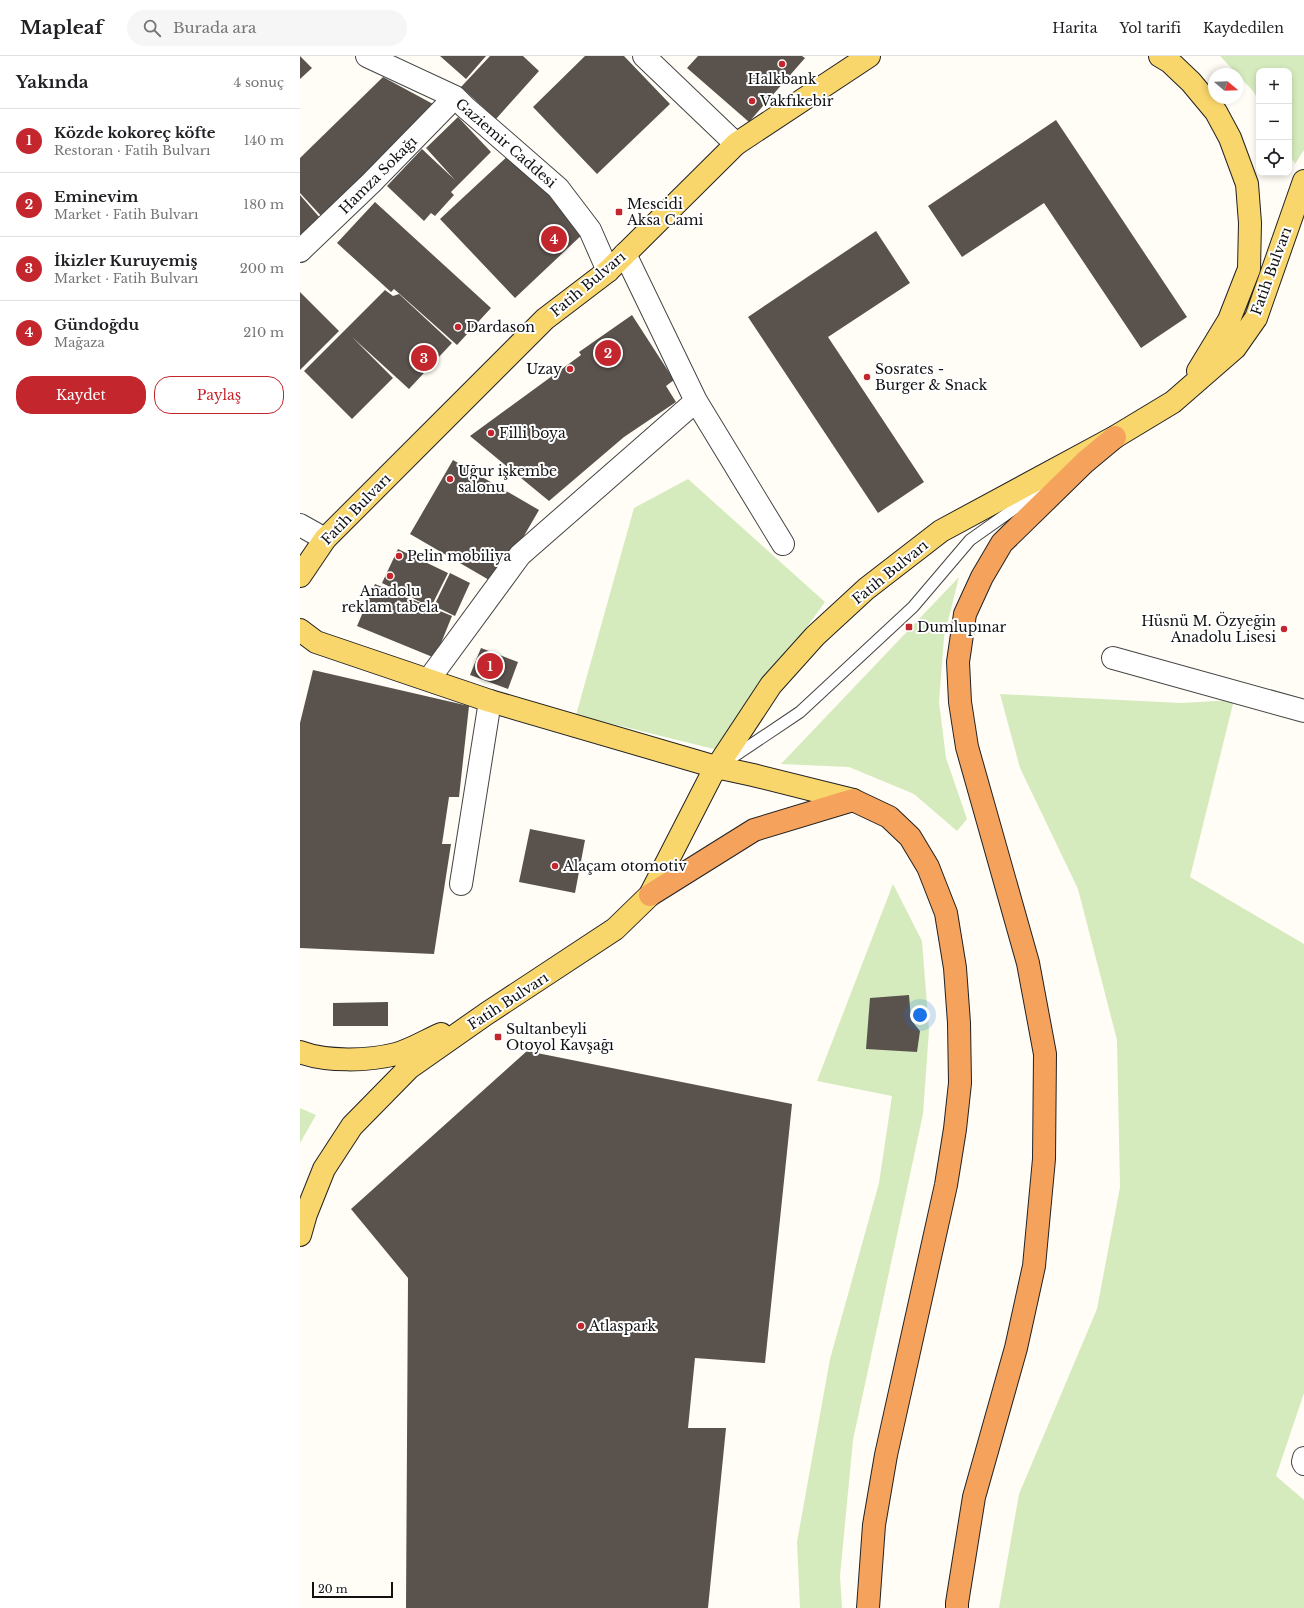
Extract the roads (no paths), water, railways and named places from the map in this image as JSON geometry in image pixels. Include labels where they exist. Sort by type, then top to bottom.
[{"type":"highway","points":[[957,1606],[974,1497],[1016,1348],[1034,1266],[1044,1159],[1045,1054],[1028,963],[967,746],[960,702],[958,662],[964,614],[982,577],[1002,543],[1086,462],[1115,437]]},
{"type":"highway","points":[[650,895],[754,830],[853,800],[889,817],[910,837],[928,867],[946,913],[955,968],[959,1038],[960,1083],[955,1129],[946,1185],[886,1455],[874,1525],[868,1608]]},
{"type":"main road","name":"Fatih Bulvarı","points":[[300,576],[325,539],[545,319],[608,271],[736,144],[869,56]]},
{"type":"main road","name":"Fatih Bulvarı","points":[[1160,56],[1170,62],[1191,82],[1216,112],[1230,138],[1247,184],[1250,223],[1249,269],[1230,320],[1203,365],[1173,402]]},
{"type":"main road","name":"Fatih Bulvarı","points":[[300,1235],[306,1214],[324,1170],[352,1126],[409,1068],[486,1014],[615,929],[650,895],[716,767],[771,685],[815,636],[866,589],[941,531],[1115,437],[1173,402],[1235,348],[1256,318],[1304,181]]},
{"type":"main road","points":[[300,630],[316,642],[429,679],[490,701],[716,767],[853,800]]},
{"type":"main road","points":[[300,1052],[311,1056],[342,1059],[371,1058],[396,1054],[486,1014]]},
{"type":"street","name":"Gaziemir Caddesi","points":[[367,56],[455,97],[558,188],[590,230],[608,271]]},
{"type":"street","points":[[644,56],[736,144]]},
{"type":"street","name":"Hamza Sokağı","points":[[300,251],[371,183],[455,97]]},
{"type":"street","points":[[625,254],[696,401],[782,544]]},
{"type":"street","points":[[429,679],[520,555],[696,401]]},
{"type":"street","points":[[300,525],[325,539]]},
{"type":"street","points":[[1113,658],[1304,711]]},
{"type":"street","points":[[461,884],[490,701]]},
{"type":"street","points":[[1304,1458],[1304,1464]]},
{"type":"lane","name":"Fatih Bulvarı","points":[[716,767],[800,712],[913,607],[970,540],[1115,437]]},
{"type":"place","name":"Halkbank","points":[[782,64]]},
{"type":"place","name":"Vakfıkebir","points":[[752,101]]},
{"type":"place","name":"Mescidi Aksa Cami","points":[[619,212]]},
{"type":"place","name":"Gündoğdu","points":[[554,239]]},
{"type":"place","name":"Dardason","points":[[458,327]]},
{"type":"place","name":"Eminevim","points":[[608,353]]},
{"type":"place","name":"İkizler Kuruyemiş","points":[[424,358]]},
{"type":"place","name":"Uzay","points":[[570,369]]},
{"type":"place","name":"Sosrates - Burger & Snack","points":[[867,377]]},
{"type":"place","name":"Filli boya","points":[[491,433]]},
{"type":"place","name":"Uğur işkembe salonu","points":[[450,479]]},
{"type":"place","name":"Pelin mobiliya","points":[[399,556]]},
{"type":"place","name":"Anadolu reklam tabela","points":[[390,576]]},
{"type":"place","name":"Dumlupınar","points":[[909,627]]},
{"type":"place","name":"Hüsnü M. Özyeğin Anadolu Lisesi","points":[[1284,629]]},
{"type":"place","name":"Közde kokoreç köfte","points":[[490,666]]},
{"type":"place","name":"Alaçam otomotiv","points":[[555,866]]},
{"type":"place","name":"Sultanbeyli Otoyol Kavşağı","points":[[498,1037]]},
{"type":"place","name":"Atlaspark","points":[[581,1326]]}]
